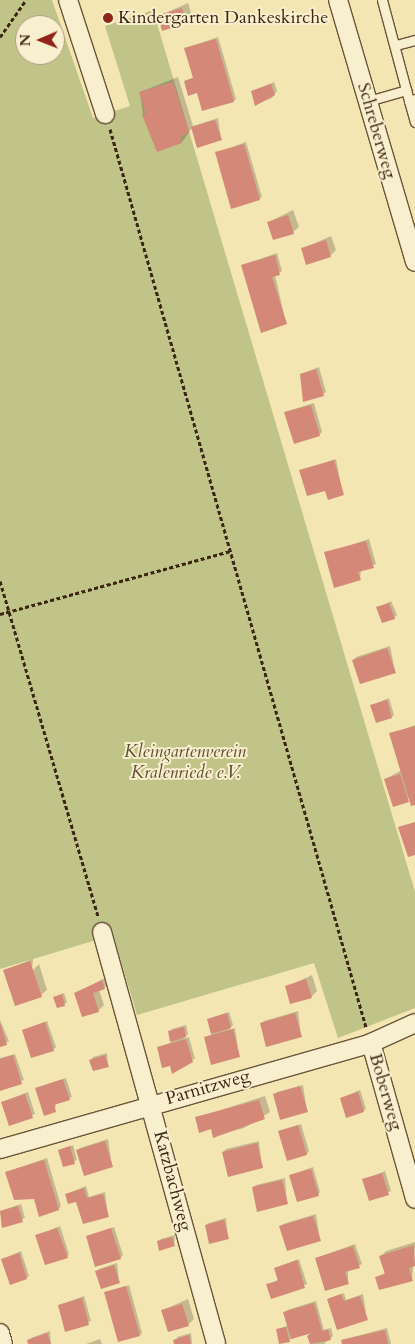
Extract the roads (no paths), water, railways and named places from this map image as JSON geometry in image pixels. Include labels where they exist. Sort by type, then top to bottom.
[{"type":"street","points":[[68,0],[105,114]]},
{"type":"street","name":"Schreberweg","points":[[338,0],[415,262]]},
{"type":"street","name":"Katzbachweg","points":[[102,932],[152,1104],[216,1344]]},
{"type":"street","name":"Parnitzweg","points":[[0,1149],[152,1104],[368,1035],[415,1023]]},
{"type":"street","name":"Boberweg","points":[[368,1035],[415,1199]]},
{"type":"street","points":[[0,1333],[4,1344]]},
{"type":"lane","points":[[382,0],[396,45],[406,90],[412,100],[415,122]]},
{"type":"lane","points":[[396,45],[415,40]]},
{"type":"lane","points":[[368,101],[406,90]]},
{"type":"place","name":"Kindergarten Dankeskirche","points":[[108,18]]},
{"type":"park label","name":"Kleingartenverein Kralenriede e.V.","points":[[185,763]]}]
